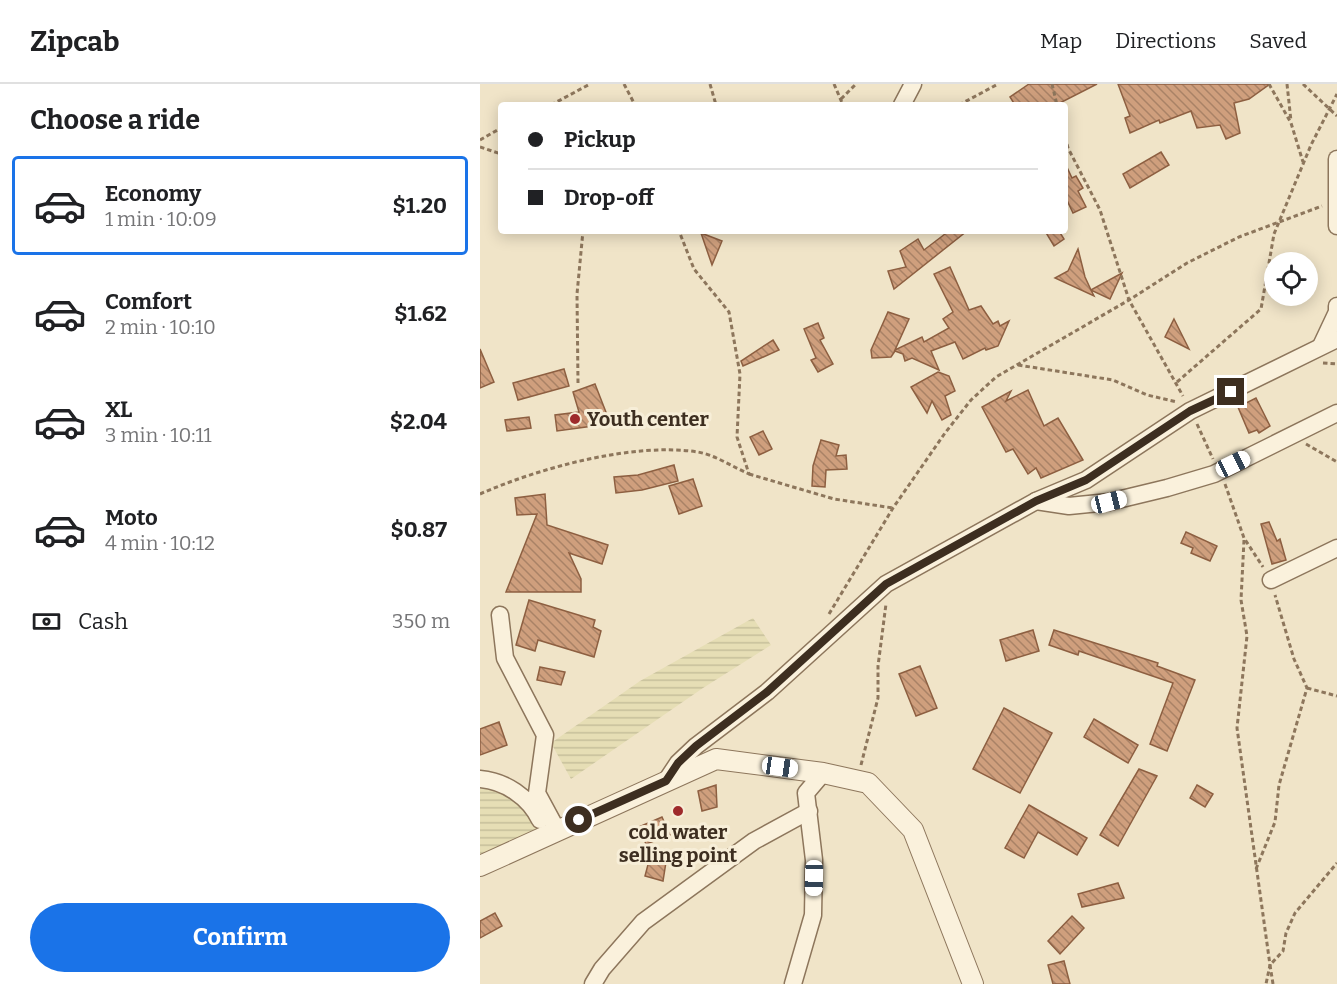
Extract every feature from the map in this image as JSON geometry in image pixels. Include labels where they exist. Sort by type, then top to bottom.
[{"type":"street","points":[[904,102],[913,84]]},
{"type":"street","points":[[1337,159],[1337,226]]},
{"type":"street","points":[[1321,346],[1337,312],[1337,306]]},
{"type":"street","points":[[666,781],[678,763],[696,746],[767,692],[886,584],[1036,501],[1086,480],[1190,411],[1337,339]]},
{"type":"street","points":[[1036,501],[1069,506],[1109,502],[1167,488],[1214,474],[1337,413]]},
{"type":"street","points":[[1271,580],[1337,548]]},
{"type":"street","points":[[500,615],[505,658],[545,735],[537,793],[552,832]]},
{"type":"street","points":[[480,866],[716,759],[823,773],[868,783],[913,830],[973,984]]},
{"type":"street","points":[[793,984],[813,915],[814,860],[806,793],[823,773]]},
{"type":"street","points":[[480,779],[498,781],[533,804],[552,832]]},
{"type":"street","points":[[593,984],[602,969],[643,922],[754,841],[808,811]]},
{"type":"path","points":[[557,102],[590,84]]},
{"type":"path","points":[[624,84],[633,102]]},
{"type":"path","points":[[710,84],[715,102]]},
{"type":"path","points":[[834,84],[842,102]]},
{"type":"path","points":[[841,99],[856,84]]},
{"type":"path","points":[[965,102],[998,84]]},
{"type":"path","points":[[1052,84],[1056,102]]},
{"type":"path","points":[[1269,84],[1291,123]]},
{"type":"path","points":[[1287,84],[1291,123],[1304,164]]},
{"type":"path","points":[[1303,84],[1337,116]]},
{"type":"path","points":[[1177,382],[1261,309],[1274,234],[1337,94]]},
{"type":"path","points":[[480,140],[498,130]]},
{"type":"path","points":[[480,147],[498,153]]},
{"type":"path","points":[[1068,148],[1100,210],[1129,300],[1177,382],[1214,460]]},
{"type":"path","points":[[825,620],[893,508],[971,400],[996,377],[1129,300],[1187,263],[1239,237],[1336,201]]},
{"type":"path","points":[[578,383],[578,294],[583,234]]},
{"type":"path","points":[[680,234],[694,269],[729,312],[740,374],[737,437],[749,474]]},
{"type":"path","points":[[1017,364],[1113,380],[1147,395],[1182,403],[1190,411]]},
{"type":"path","points":[[1292,435],[1337,462]]},
{"type":"path","points":[[480,494],[520,476],[634,451],[700,452],[749,474],[834,499],[893,508]]},
{"type":"path","points":[[1223,479],[1244,538],[1271,580],[1294,659],[1307,688],[1279,785],[1275,822],[1256,870]]},
{"type":"path","points":[[1244,538],[1241,600],[1247,636],[1237,728],[1273,984]]},
{"type":"path","points":[[857,781],[878,698],[886,584]]},
{"type":"path","points":[[1307,688],[1337,696]]},
{"type":"path","points":[[1266,984],[1270,965],[1282,951],[1286,933],[1295,913],[1337,863]]},
{"type":"shaded area","points":[[753,618],[771,645],[703,688],[571,779],[551,743],[640,681]]},
{"type":"shaded area","points":[[480,786],[494,788],[526,806],[541,831],[480,859]]},
{"type":"building","points":[[1029,84],[1097,84],[1062,102],[1013,102],[1010,97]]},
{"type":"building","points":[[1118,84],[1270,84],[1249,99],[1234,103],[1240,133],[1226,139],[1220,125],[1197,128],[1191,111],[1160,123],[1159,120],[1130,133],[1125,118],[1130,116]]},
{"type":"building","points":[[1161,152],[1169,165],[1130,188],[1123,174]]},
{"type":"building","points":[[1068,169],[1072,178],[1076,176],[1083,188],[1078,191],[1086,207],[1073,213],[1068,202]]},
{"type":"building","points":[[701,234],[722,241],[712,265]]},
{"type":"building","points":[[945,234],[963,234],[894,289],[888,271],[906,267],[900,251],[918,239],[924,250]]},
{"type":"building","points":[[1047,234],[1061,234],[1064,239],[1054,246]]},
{"type":"building","points":[[1078,249],[1085,277],[1094,296],[1055,278],[1068,271]]},
{"type":"building","points":[[950,267],[969,310],[981,306],[993,324],[998,321],[1000,326],[1009,321],[998,346],[986,350],[985,348],[963,359],[955,342],[931,351],[939,370],[912,358],[905,361],[903,354],[895,351],[891,357],[872,358],[871,350],[888,312],[909,319],[895,350],[922,337],[924,342],[949,328],[943,319],[953,312],[934,274]]},
{"type":"building","points":[[1122,273],[1110,299],[1091,290]]},
{"type":"building","points":[[1174,319],[1189,349],[1165,337]]},
{"type":"building","points":[[818,323],[824,338],[820,340],[833,364],[818,372],[811,360],[816,358],[804,329]]},
{"type":"building","points":[[773,340],[779,350],[743,366],[741,361]]},
{"type":"building","points":[[480,349],[494,382],[480,388]]},
{"type":"building","points":[[564,369],[569,386],[518,400],[513,383]]},
{"type":"building","points":[[938,372],[949,376],[955,391],[945,396],[951,415],[942,420],[932,401],[927,413],[911,387]]},
{"type":"building","points":[[595,384],[609,420],[593,423],[593,426],[557,431],[555,415],[579,412],[573,392]]},
{"type":"building","points":[[1028,390],[1044,426],[1058,418],[1083,460],[1041,478],[1036,468],[1028,474],[1013,449],[1006,452],[982,407],[1011,391],[1006,401]]},
{"type":"building","points":[[1256,398],[1270,426],[1259,433],[1257,430],[1249,433],[1238,407]]},
{"type":"building","points":[[529,417],[531,428],[507,431],[505,420]]},
{"type":"building","points":[[763,431],[772,449],[759,455],[750,437]]},
{"type":"building","points":[[821,440],[839,445],[836,456],[846,455],[847,469],[826,470],[825,487],[812,486],[813,466]]},
{"type":"building","points":[[674,465],[678,481],[642,490],[616,493],[614,477],[638,475]]},
{"type":"building","points":[[693,479],[702,506],[679,514],[669,486]]},
{"type":"building","points":[[545,494],[547,525],[608,545],[602,564],[569,553],[581,579],[581,592],[506,592],[537,514],[517,515],[515,498]]},
{"type":"building","points":[[1269,522],[1277,541],[1280,539],[1286,560],[1272,564],[1261,524]]},
{"type":"building","points":[[1186,532],[1217,546],[1210,561],[1191,553],[1193,548],[1181,543]]},
{"type":"building","points":[[529,600],[595,620],[593,627],[601,631],[594,657],[538,640],[535,651],[516,645]]},
{"type":"building","points":[[1033,630],[1039,651],[1006,661],[1000,640]]},
{"type":"building","points":[[1054,630],[1158,663],[1157,666],[1195,680],[1167,751],[1150,744],[1173,683],[1079,651],[1078,655],[1049,645]]},
{"type":"building","points":[[920,666],[937,708],[916,716],[899,674]]},
{"type":"building","points":[[540,667],[565,672],[561,685],[537,680]]},
{"type":"building","points":[[1004,708],[1052,733],[1020,793],[973,769]]},
{"type":"building","points":[[1094,719],[1138,745],[1128,763],[1084,737]]},
{"type":"building","points":[[499,722],[507,745],[480,755],[480,729]]},
{"type":"building","points":[[1139,769],[1157,776],[1118,846],[1100,835]]},
{"type":"building","points":[[716,785],[717,807],[702,811],[698,791]]},
{"type":"building","points":[[1197,785],[1213,794],[1205,807],[1190,798]]},
{"type":"building","points":[[1029,805],[1087,838],[1077,855],[1038,832],[1024,858],[1005,848]]},
{"type":"building","points":[[662,817],[670,835],[646,844],[639,827]]},
{"type":"building","points":[[650,857],[666,862],[663,881],[645,876]]},
{"type":"building","points":[[1118,883],[1124,898],[1082,907],[1078,894]]},
{"type":"building","points":[[495,913],[502,926],[480,938],[480,921]]},
{"type":"building","points":[[1072,916],[1084,928],[1060,954],[1048,941]]},
{"type":"building","points":[[1064,961],[1070,984],[1053,984],[1048,965]]},
{"type":"place","name":"Youth center","points":[[575,419]]},
{"type":"place","name":"cold water selling point","points":[[678,811]]},
{"type":"route","points":[[579,820],[666,781],[678,763],[696,746],[767,692],[886,584],[955,543],[1036,501],[1086,480],[1190,411],[1231,392]]}]
